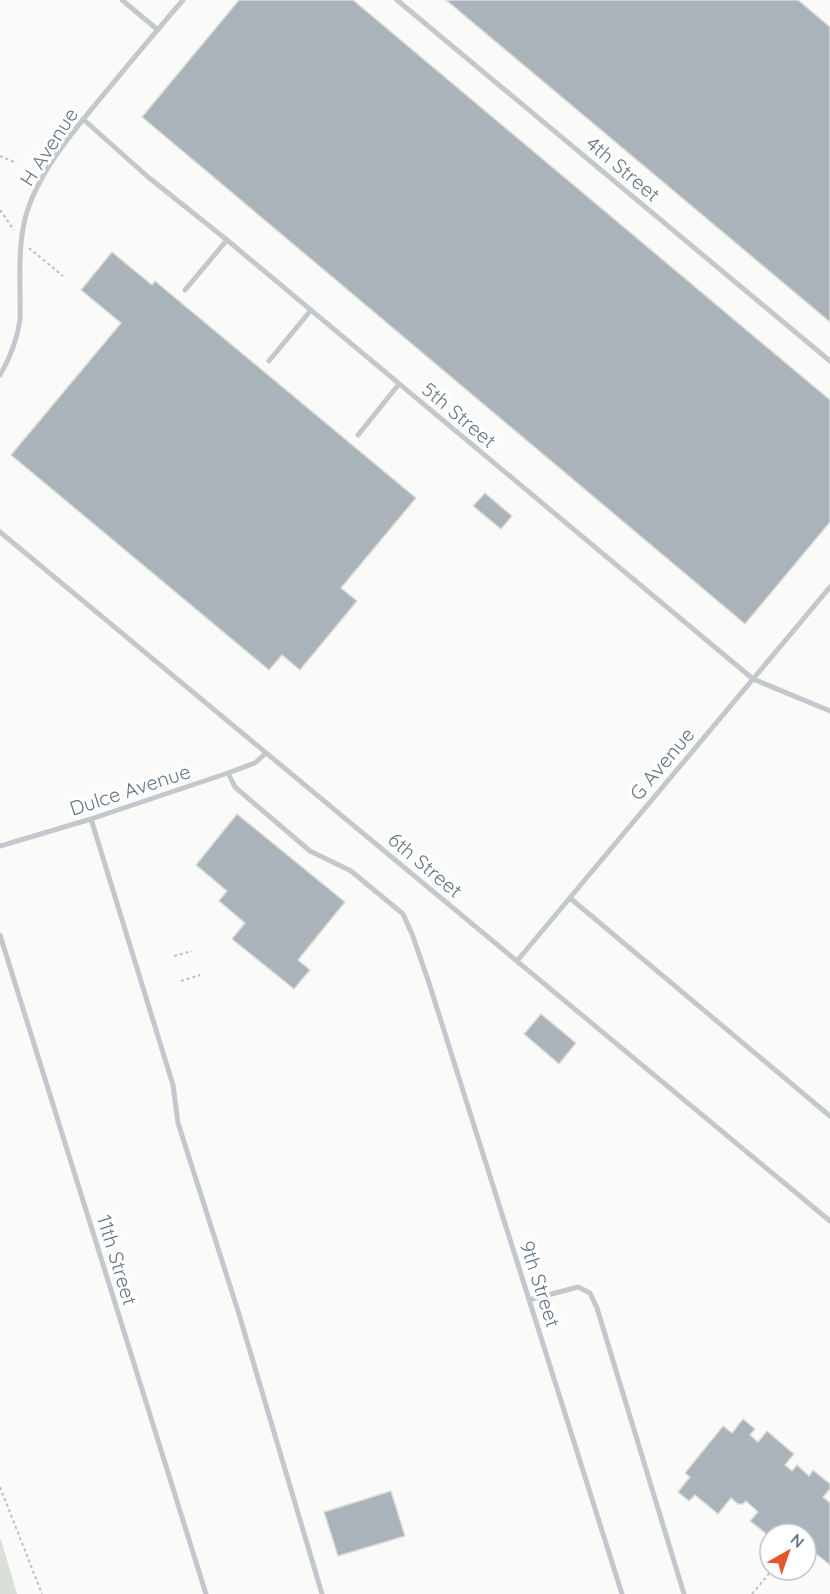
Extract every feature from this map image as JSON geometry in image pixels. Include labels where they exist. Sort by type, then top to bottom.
[{"type":"lane","points":[[122,0],[158,30]]},
{"type":"lane","name":"H Avenue","points":[[0,375],[12,351],[19,325],[21,245],[28,210],[45,175],[83,119],[183,0]]},
{"type":"lane","name":"4th Street","points":[[397,0],[830,361]]},
{"type":"lane","name":"5th Street","points":[[83,119],[140,170],[753,679],[830,711]]},
{"type":"lane","points":[[185,290],[227,240]]},
{"type":"lane","points":[[269,361],[311,310]]},
{"type":"lane","points":[[358,435],[399,384]]},
{"type":"lane","name":"6th Street","points":[[0,532],[830,1221]]},
{"type":"lane","name":"G Avenue","points":[[517,961],[830,587]]},
{"type":"lane","name":"Dulce Avenue","points":[[0,846],[91,819],[228,773],[255,763],[266,753]]},
{"type":"lane","name":"9th Street","points":[[228,773],[235,787],[310,851],[351,871],[403,915],[429,983],[622,1594]]},
{"type":"lane","points":[[91,819],[173,1085],[178,1123],[239,1314],[322,1594]]},
{"type":"lane","points":[[570,898],[830,1116]]},
{"type":"lane","name":"11th Street","points":[[0,935],[206,1594]]},
{"type":"lane","points":[[529,1300],[578,1287],[590,1293],[597,1308],[684,1594]]},
{"type":"path","points":[[0,156],[14,162]]},
{"type":"path","points":[[174,956],[192,951]]},
{"type":"path","points":[[182,981],[200,975]]},
{"type":"path","points":[[0,1487],[42,1594]]},
{"type":"path","points":[[752,1594],[762,1582]]},
{"type":"shaded area","points":[[1,1540],[17,1594],[0,1594]]},
{"type":"building","points":[[239,0],[353,0],[830,400],[830,522],[745,624],[142,117]]},
{"type":"building","points":[[446,0],[798,0],[830,27],[830,322]]},
{"type":"building","points":[[112,252],[152,285],[155,281],[416,498],[341,588],[357,601],[300,670],[282,655],[269,670],[11,455],[121,323],[81,290]]},
{"type":"building","points":[[485,493],[512,516],[501,529],[473,506]]},
{"type":"building","points":[[237,814],[345,902],[298,960],[310,970],[294,989],[232,939],[245,923],[219,901],[227,891],[196,865]]},
{"type":"building","points":[[541,1014],[576,1043],[559,1064],[524,1034]]},
{"type":"building","points":[[743,1419],[755,1429],[750,1435],[758,1442],[767,1431],[794,1454],[785,1465],[792,1471],[797,1465],[809,1476],[813,1470],[830,1484],[830,1489],[823,1497],[830,1503],[830,1565],[818,1555],[818,1522],[758,1522],[758,1527],[750,1521],[758,1512],[746,1501],[738,1504],[731,1498],[718,1514],[695,1495],[689,1501],[678,1492],[690,1477],[685,1473],[723,1426],[732,1433]]},
{"type":"building","points":[[391,1491],[405,1536],[338,1556],[324,1512]]}]
